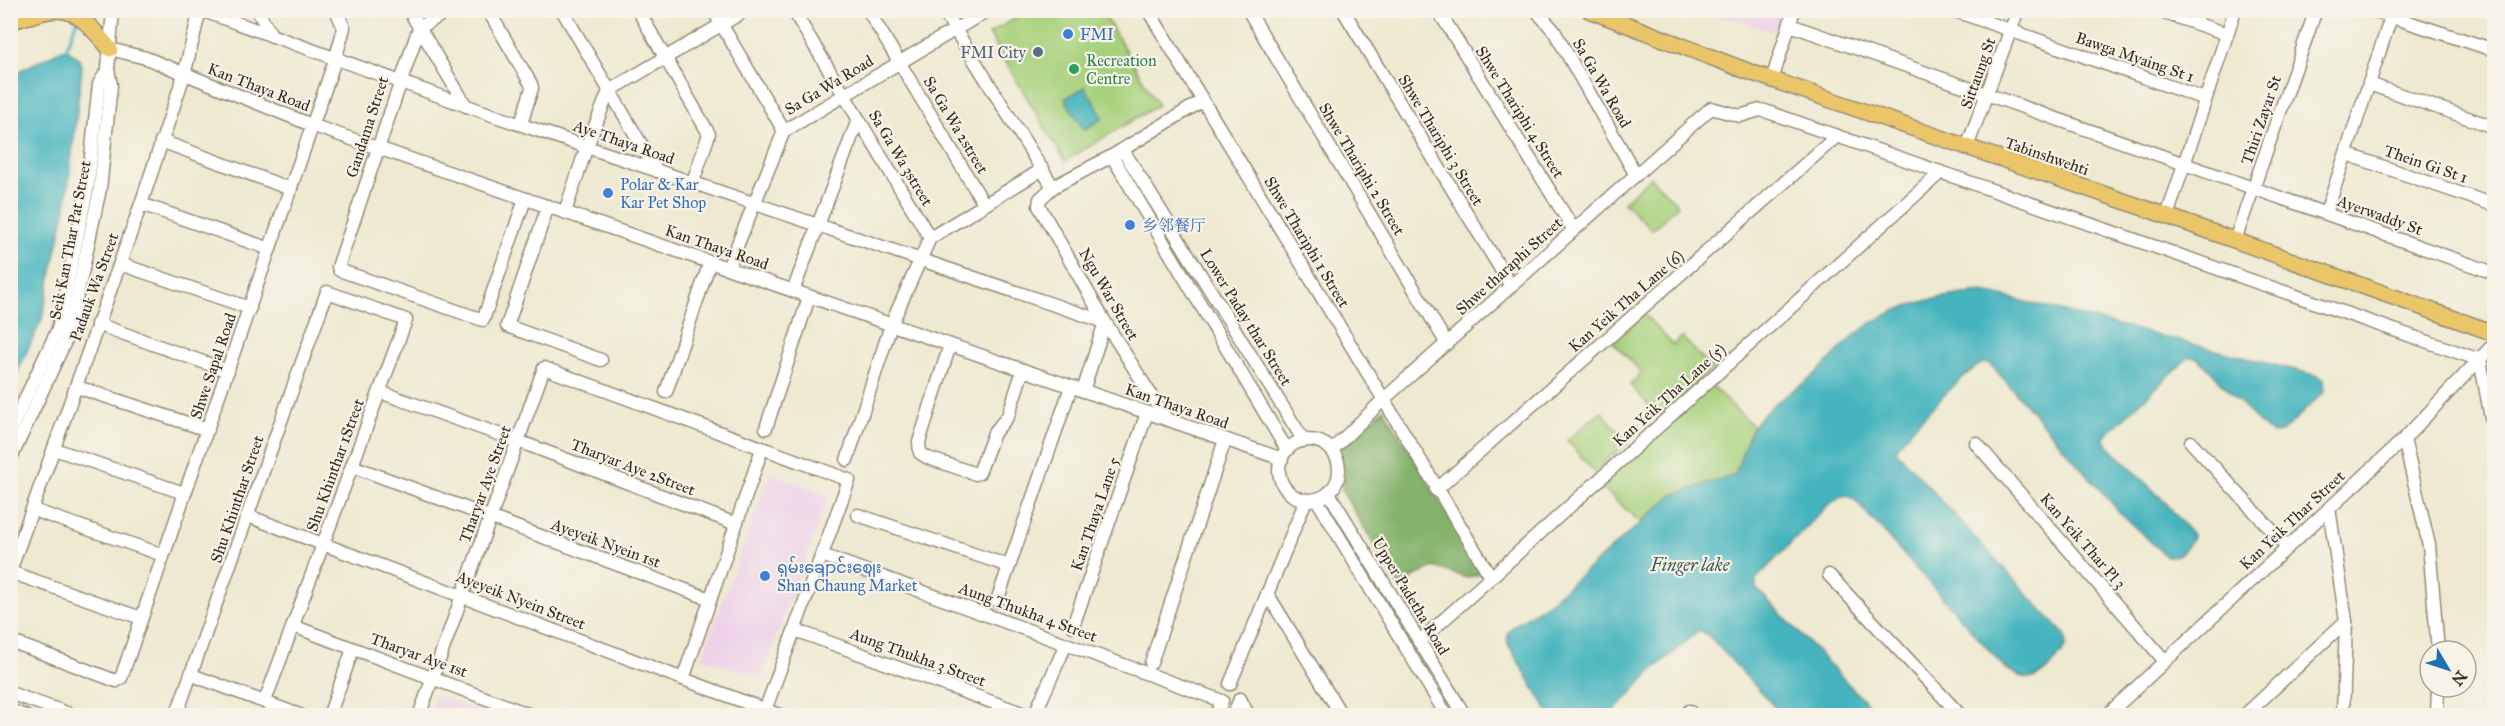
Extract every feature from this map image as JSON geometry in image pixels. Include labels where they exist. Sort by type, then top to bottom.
[{"type":"main road","points":[[10,20],[20,10]]},
{"type":"main road","points":[[10,20],[45,10],[74,13],[86,21],[110,49]]},
{"type":"main road","name":"Tabinshwehti","points":[[1589,10],[1772,80],[2167,216],[2494,333]]},
{"type":"street","points":[[108,69],[113,10]]},
{"type":"street","name":"Aye Thaya Road","points":[[201,10],[466,106],[1105,322]]},
{"type":"street","name":"Padauk Wa Street","points":[[10,571],[141,204],[184,75],[201,10]]},
{"type":"street","points":[[257,10],[272,36]]},
{"type":"street","name":"Shwe Sapal Road","points":[[10,641],[118,681],[314,126],[344,28],[336,10]]},
{"type":"street","points":[[409,10],[466,106]]},
{"type":"street","points":[[419,28],[449,10]]},
{"type":"street","points":[[488,10],[531,84],[532,88],[521,124]]},
{"type":"street","points":[[562,10],[657,171]]},
{"type":"street","points":[[638,10],[709,134],[693,182]]},
{"type":"street","points":[[713,10],[784,130]]},
{"type":"street","points":[[565,212],[587,146],[609,91],[746,10]]},
{"type":"street","name":"Sa Ga Wa 3street","points":[[793,10],[930,238]]},
{"type":"street","name":"Sa Ga Wa 2street","points":[[868,10],[984,204]]},
{"type":"street","points":[[943,10],[1053,187],[1118,153],[1202,101]]},
{"type":"street","name":"Sa Ga Wa Road","points":[[728,268],[784,130],[987,10]]},
{"type":"street","name":"Shwe Thariphi 1 Street","points":[[1148,10],[1384,399],[1436,490],[1491,577]]},
{"type":"street","name":"Shwe Thariphi 2 Street","points":[[1248,10],[1447,344]]},
{"type":"street","name":"Shwe Thariphi 3 Street","points":[[1343,10],[1511,286]]},
{"type":"street","name":"Shwe Thariphi 4 Street","points":[[1438,10],[1575,230]]},
{"type":"street","name":"Sa Ga Wa Road","points":[[1536,10],[1554,31],[1636,175]]},
{"type":"street","points":[[1772,80],[1794,10]]},
{"type":"street","name":"Bawga Myaing St 1","points":[[1953,10],[2205,99]]},
{"type":"street","name":"Sittaung St","points":[[1967,147],[2018,10]]},
{"type":"street","points":[[2156,10],[2227,34]]},
{"type":"street","points":[[2167,216],[2235,10]]},
{"type":"street","name":"Thiri Zayar St","points":[[2235,240],[2316,10]]},
{"type":"street","points":[[2371,10],[2494,50]]},
{"type":"street","points":[[2326,213],[2391,17]]},
{"type":"street","name":"Ayerwaddy St","points":[[1790,25],[2494,273]]},
{"type":"street","name":"Gandama Street","points":[[419,28],[399,82],[338,267],[339,270],[483,320],[525,199]]},
{"type":"street","name":"Kan Thaya Road","points":[[110,49],[146,58],[314,126],[809,297],[1225,440],[1285,454]]},
{"type":"street","name":"Seik Kan Thar Pat Street","points":[[10,431],[58,329],[88,184],[99,84],[108,69]]},
{"type":"street","name":"Seik Kan Thar Pat Street","points":[[10,460],[69,333],[100,189],[111,85],[108,69]]},
{"type":"street","points":[[2369,84],[2494,127]]},
{"type":"street","name":"Shwe tharaphi Street","points":[[1332,450],[1384,399],[1711,108],[1740,116],[1760,110],[1837,136]]},
{"type":"street","points":[[793,291],[858,120]]},
{"type":"street","points":[[1837,136],[2480,360],[2491,402],[2494,433]]},
{"type":"street","name":"Kan Yeik Tha Lane (6)","points":[[1436,490],[1837,136]]},
{"type":"street","points":[[161,141],[291,189]]},
{"type":"street","name":"Lower Paday thar Street","points":[[1118,153],[1304,441]]},
{"type":"street","name":"Lower Paday thar Street","points":[[1118,153],[1285,454]]},
{"type":"street","name":"Thein Gi St 1","points":[[2346,154],[2494,205]]},
{"type":"street","points":[[847,460],[891,325],[930,238],[1043,169]]},
{"type":"street","name":"Kan Yeik Tha Lane (5)","points":[[1419,642],[1941,172]]},
{"type":"street","name":"Ngu War Street","points":[[1053,187],[1040,199],[1039,206],[1105,322],[1166,419]]},
{"type":"street","points":[[141,204],[270,249]]},
{"type":"street","points":[[548,206],[507,326],[601,360]]},
{"type":"street","points":[[666,392],[710,262]]},
{"type":"street","points":[[120,264],[250,308]]},
{"type":"street","name":"Shu Khinthar 1Street","points":[[265,701],[406,320],[327,292]]},
{"type":"street","name":"Shu Khinthar Street","points":[[176,716],[327,292]]},
{"type":"street","points":[[766,428],[809,297]]},
{"type":"street","points":[[997,601],[1077,389],[1105,322]]},
{"type":"street","points":[[98,324],[228,371]]},
{"type":"street","name":"Kan Yeik Thar Street","points":[[2106,716],[2404,440],[2494,344]]},
{"type":"street","points":[[950,345],[919,442],[920,453],[927,458],[971,473],[979,473],[994,433],[1008,416],[1023,370]]},
{"type":"street","name":"Tharyar Aye Street","points":[[432,678],[544,369],[762,449]]},
{"type":"street","points":[[76,387],[208,430]]},
{"type":"street","name":"Tharyar Aye 2Street","points":[[380,392],[518,441],[736,524]]},
{"type":"street","name":"Kan Thaya Lane 5","points":[[1073,626],[1147,413]]},
{"type":"street","points":[[1151,663],[1225,440]]},
{"type":"street","points":[[1314,440],[1332,450],[1339,464],[1339,475],[1336,485],[1329,493],[1312,500],[1296,497],[1287,491],[1279,472],[1285,454],[1304,441],[1314,440]]},
{"type":"street","points":[[2404,440],[2428,545],[2438,639]]},
{"type":"street","points":[[2191,441],[2287,547]]},
{"type":"street","name":"Kan Yeik Thar Pl 3","points":[[1976,443],[2165,660]]},
{"type":"street","points":[[54,449],[184,493]]},
{"type":"street","points":[[683,679],[762,449],[849,480],[764,712]]},
{"type":"street","name":"Ayeyeik Nyein 1st","points":[[352,466],[710,599]]},
{"type":"street","name":"Upper Padetha Road","points":[[1329,493],[1465,716]]},
{"type":"street","points":[[1230,684],[1267,593],[1312,500]]},
{"type":"street","name":"Upper Padetha Road","points":[[1312,500],[1448,716]]},
{"type":"street","points":[[2329,508],[2346,621],[2343,716]]},
{"type":"street","points":[[33,510],[163,555]]},
{"type":"street","points":[[858,515],[1009,566]]},
{"type":"street","name":"Ayeyeik Nyein Street","points":[[248,516],[683,679],[764,712],[782,716]]},
{"type":"street","name":"Aung Thukha 4 Street","points":[[822,555],[1222,701],[1216,716]]},
{"type":"street","points":[[10,571],[141,618]]},
{"type":"street","points":[[1829,575],[1961,716]]},
{"type":"street","points":[[1267,593],[1342,716]]},
{"type":"street","points":[[2244,716],[2346,621]]},
{"type":"street","name":"Tharyar Aye 1st","points":[[293,626],[534,716]]},
{"type":"street","name":"Aung Thukha 3 Street","points":[[795,630],[1032,716]]},
{"type":"street","points":[[1032,716],[1066,644]]},
{"type":"street","points":[[329,716],[353,649]]},
{"type":"street","points":[[192,675],[302,716]]},
{"type":"street","points":[[419,716],[432,678]]},
{"type":"street","points":[[10,693],[75,716]]},
{"type":"street","points":[[1233,716],[1240,699],[1249,716]]},
{"type":"street","points":[[2437,716],[2438,699]]},
{"type":"street","points":[[10,710],[24,716]]},
{"type":"shaded area","points":[[1706,11],[1784,11],[1777,33]]},
{"type":"shaded area","name":"ရှမ်းချောင်းဈေး Shan Chaung Market","points":[[770,473],[829,495],[761,678],[702,657]]},
{"type":"shaded area","points":[[436,695],[493,715],[428,715]]},
{"type":"green space","name":"Recreation Centre","points":[[1027,11],[1102,11],[1158,105],[1065,161],[989,34]]},
{"type":"green space","points":[[1650,177],[1678,205],[1652,230],[1624,202]]},
{"type":"green space","points":[[1644,314],[1673,345],[1682,337],[1712,369],[1660,417],[1630,385],[1642,373],[1613,342]]},
{"type":"green space","points":[[1711,385],[1753,426],[1735,475],[1673,495],[1640,522],[1599,485]]},
{"type":"green space","points":[[1384,409],[1482,573],[1467,578],[1434,567],[1415,576],[1402,591],[1342,491],[1345,471],[1339,451]]},
{"type":"green space","points":[[1601,411],[1628,442],[1594,472],[1567,440]]},
{"type":"water","points":[[66,48],[78,58],[82,67],[66,206],[42,319],[11,386],[11,75]]},
{"type":"water","points":[[1085,87],[1103,118],[1084,130],[1065,99]]},
{"type":"water","name":"Finger lake","points":[[1980,292],[2315,375],[2324,380],[2325,391],[2282,432],[2273,433],[2265,429],[2198,358],[2189,357],[2104,437],[2108,446],[2165,502],[2193,536],[2190,544],[2183,551],[2175,556],[2167,557],[2122,515],[1987,362],[1978,366],[1954,385],[1904,438],[1896,451],[2065,635],[2064,649],[2045,671],[2036,677],[2028,678],[2005,668],[1854,499],[1845,495],[1829,504],[1764,571],[1756,580],[1756,588],[1878,715],[1782,715],[1708,635],[1699,630],[1654,669],[1616,709],[1614,715],[1550,715],[1508,644],[1507,634],[1513,626],[1552,600],[1673,495],[1735,475],[1753,427],[1764,413],[1812,377],[1855,335],[1883,316],[1914,304]]},
{"type":"waterway","points":[[66,48],[77,21]]},
{"type":"place","name":"FMI","points":[[1068,34]]},
{"type":"place","name":"FMI City","points":[[1038,52]]},
{"type":"place","name":"Recreation Centre","points":[[1074,69]]},
{"type":"place","name":"Polar & Kar Kar Pet Shop","points":[[608,193]]},
{"type":"place","name":"乡邻餐厅","points":[[1130,225]]},
{"type":"place","name":"ရှမ်းချောင်းဈေး Shan Chaung Market","points":[[765,576]]}]
